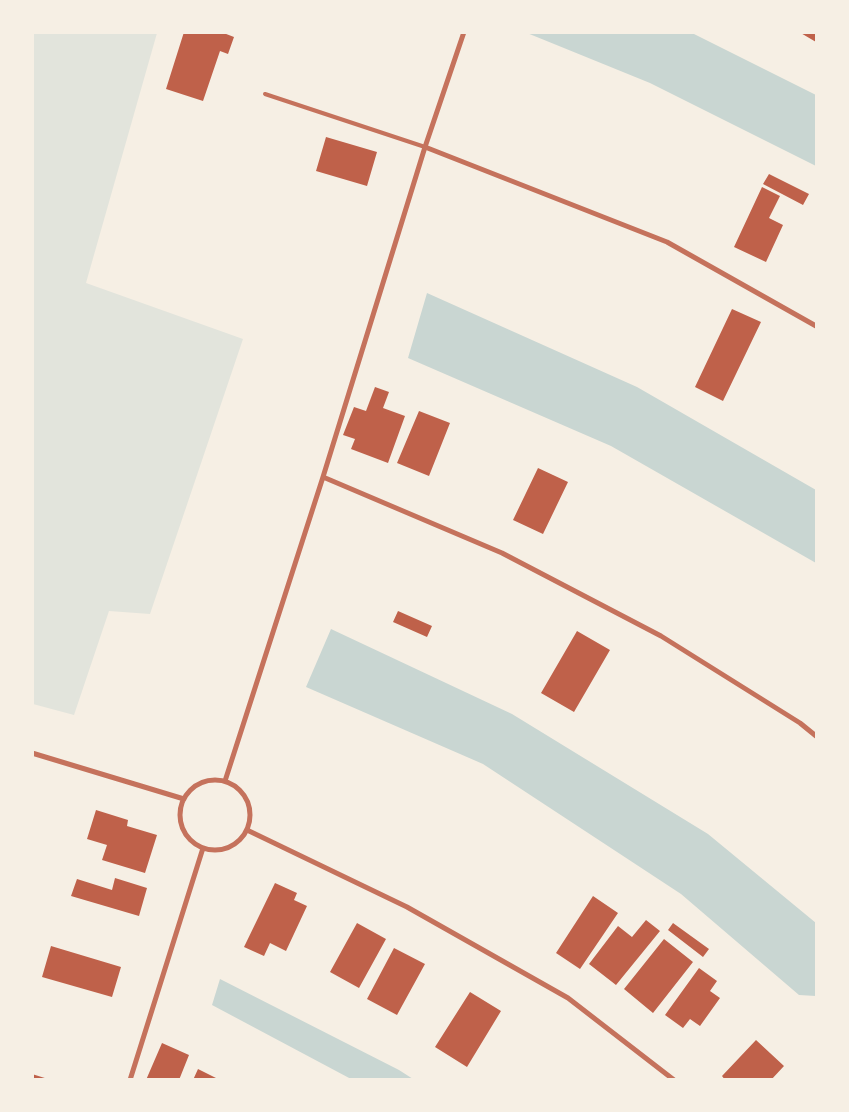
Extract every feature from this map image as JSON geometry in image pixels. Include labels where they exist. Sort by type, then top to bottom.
[{"type":"street","points":[[225,781],[323,478],[425,147],[464,32]]},
{"type":"street","points":[[425,147],[667,242],[816,326]]},
{"type":"street","points":[[323,478],[502,553],[644,627],[800,723],[816,736]]},
{"type":"street","points":[[32,754],[184,799]]},
{"type":"street","points":[[213,780],[225,781],[245,795],[249,806],[250,818],[247,830],[242,839],[224,850],[203,848],[185,834],[180,822],[180,810],[184,799],[192,789],[202,783],[213,780]]},
{"type":"street","points":[[247,830],[407,907],[568,998],[674,1080]]},
{"type":"street","points":[[130,1080],[203,848]]},
{"type":"lane","points":[[265,94],[425,147]]},
{"type":"shaded area","points":[[33,32],[157,33],[86,283],[243,339],[150,614],[109,611],[74,715],[33,704]]},
{"type":"shaded area","points":[[527,33],[692,33],[816,95],[816,166],[650,83]]},
{"type":"shaded area","points":[[427,293],[637,387],[816,490],[816,563],[611,446],[408,358]]},
{"type":"shaded area","points":[[331,629],[512,714],[708,834],[816,923],[816,996],[799,995],[681,894],[483,764],[306,687]]},
{"type":"shaded area","points":[[220,979],[399,1070],[413,1079],[351,1079],[212,1005]]},
{"type":"building","points":[[184,32],[221,32],[234,37],[228,54],[220,51],[203,101],[166,89]]},
{"type":"building","points":[[799,32],[816,32],[816,42]]},
{"type":"building","points":[[326,137],[377,152],[367,186],[316,171]]},
{"type":"building","points":[[769,174],[809,194],[803,205],[763,184]]},
{"type":"building","points":[[762,187],[780,196],[769,218],[783,225],[766,262],[734,247]]},
{"type":"building","points":[[732,309],[761,322],[723,401],[695,387]]},
{"type":"building","points":[[375,387],[389,392],[383,408],[405,416],[388,463],[351,449],[355,439],[343,435],[354,407],[366,411]]},
{"type":"building","points":[[419,411],[450,423],[429,476],[397,463]]},
{"type":"building","points":[[538,468],[568,482],[543,534],[513,520]]},
{"type":"building","points":[[398,611],[432,626],[427,637],[393,622]]},
{"type":"building","points":[[577,631],[610,650],[574,712],[541,693]]},
{"type":"building","points":[[96,810],[128,820],[127,826],[157,835],[145,873],[102,860],[107,845],[87,839]]},
{"type":"building","points":[[115,878],[147,888],[139,916],[71,896],[77,879],[112,890]]},
{"type":"building","points":[[275,883],[297,893],[294,900],[307,906],[286,951],[270,943],[264,956],[244,947]]},
{"type":"building","points":[[593,896],[618,913],[580,969],[556,953]]},
{"type":"building","points":[[646,920],[660,931],[616,985],[589,964],[618,926],[632,937]]},
{"type":"building","points":[[357,923],[386,939],[359,988],[330,972]]},
{"type":"building","points":[[673,923],[709,949],[703,957],[668,930]]},
{"type":"building","points":[[664,939],[693,962],[653,1013],[624,989]]},
{"type":"building","points":[[51,946],[121,967],[112,997],[42,977]]},
{"type":"building","points":[[394,948],[425,964],[397,1015],[367,999]]},
{"type":"building","points":[[699,968],[717,981],[710,991],[720,998],[700,1026],[690,1019],[683,1028],[665,1015]]},
{"type":"building","points":[[470,992],[501,1011],[467,1067],[435,1047]]},
{"type":"building","points":[[756,1040],[784,1066],[771,1080],[725,1080],[722,1076]]},
{"type":"building","points":[[162,1043],[189,1055],[179,1080],[146,1080]]},
{"type":"building","points":[[198,1069],[220,1080],[193,1080]]},
{"type":"building","points":[[32,1074],[48,1079],[48,1080],[32,1080]]}]
